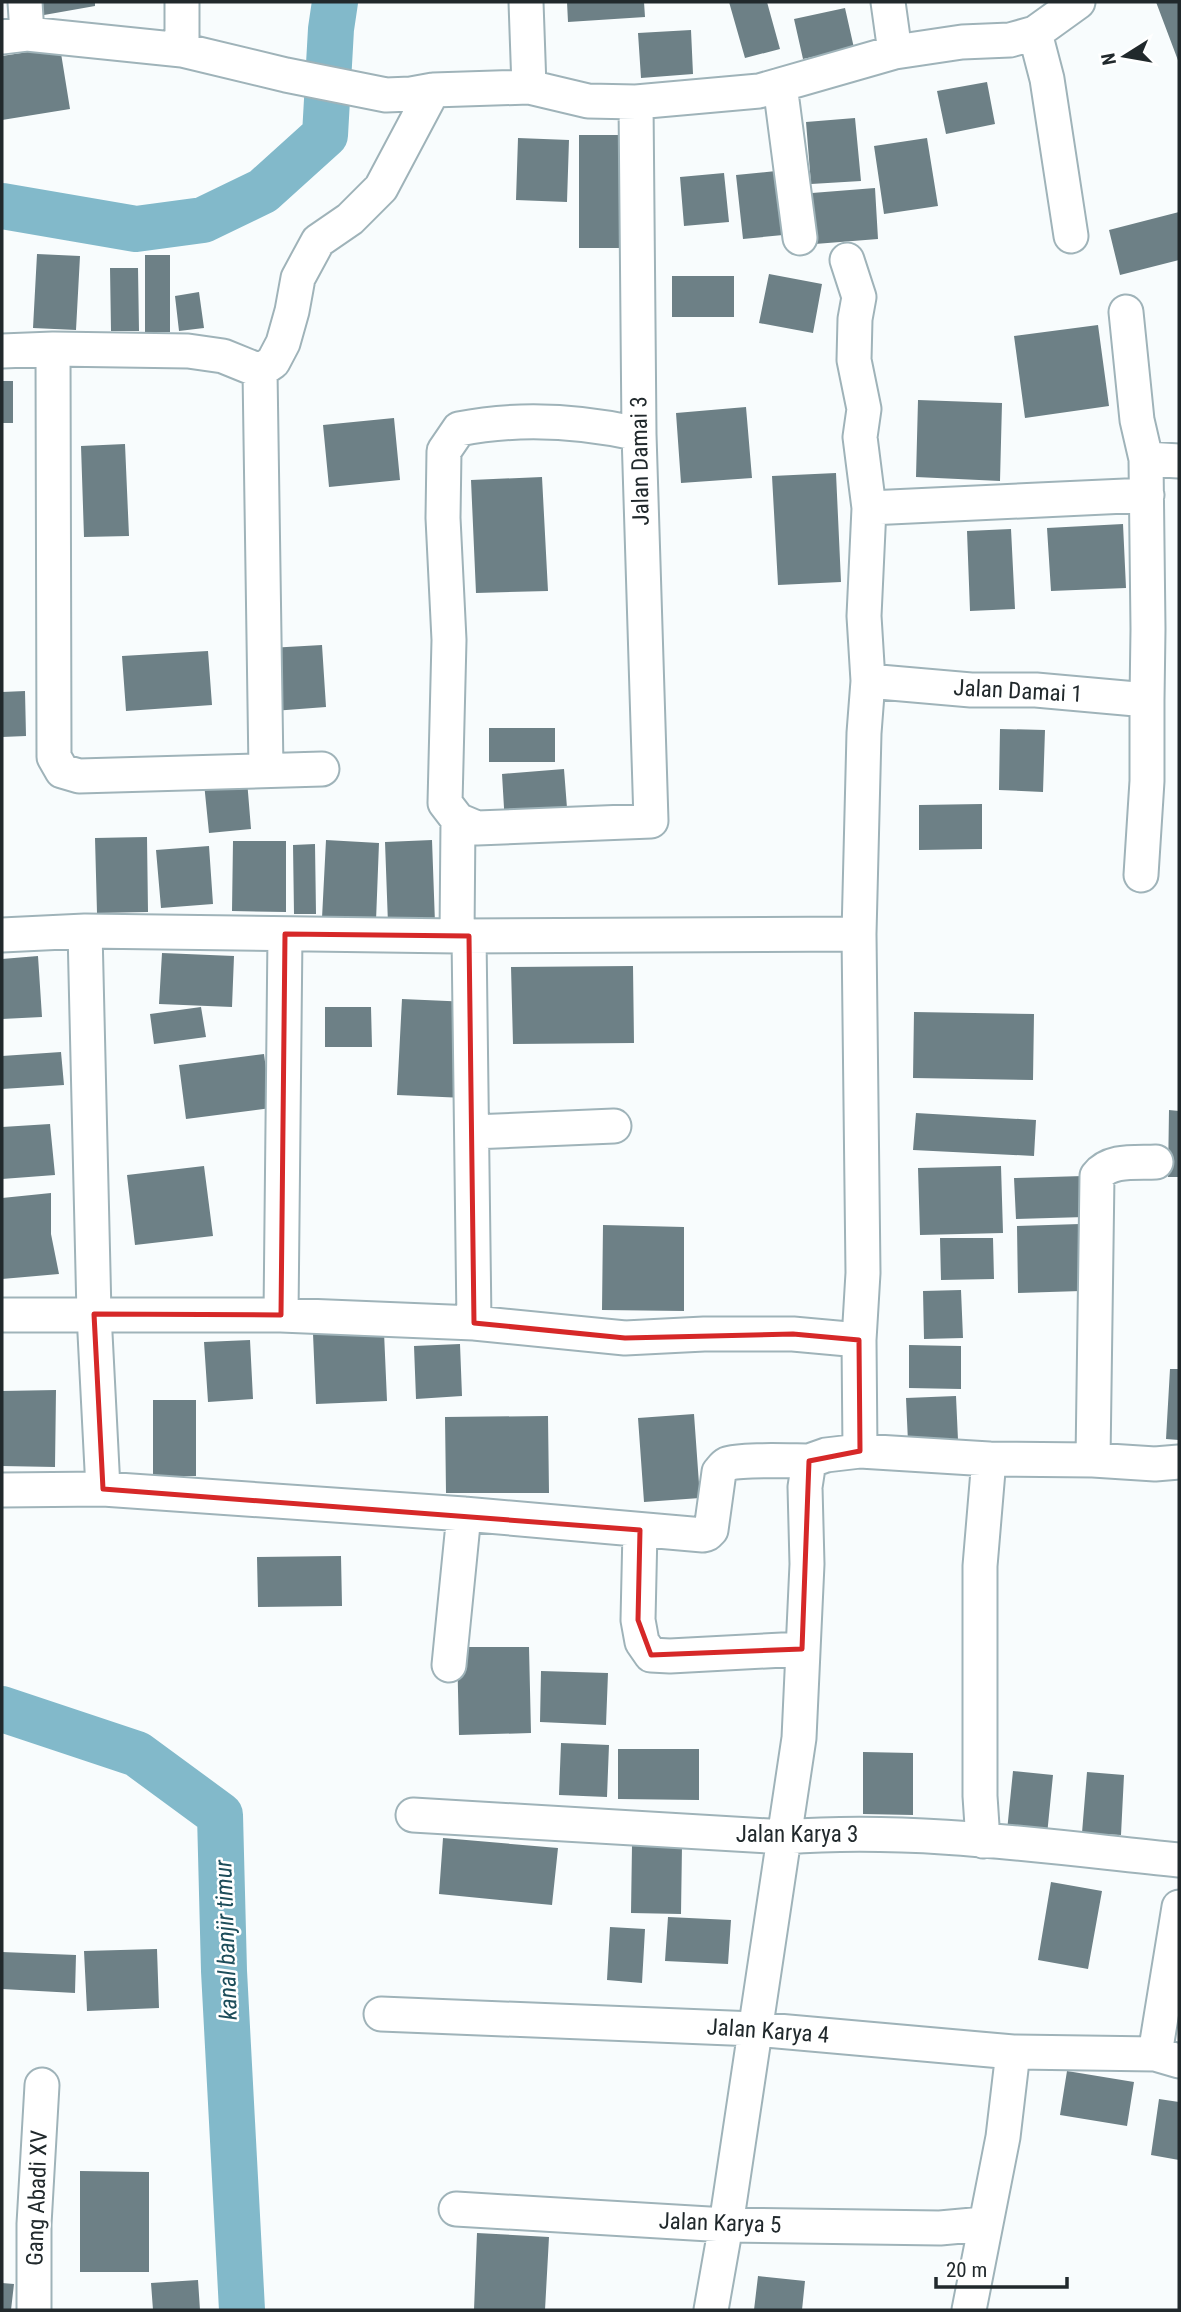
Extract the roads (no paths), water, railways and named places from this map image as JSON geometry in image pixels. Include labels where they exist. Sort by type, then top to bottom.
[{"type":"street","points":[[181,2],[182,50]]},
{"type":"street","points":[[526,2],[529,87]]},
{"type":"street","points":[[888,2],[895,52]]},
{"type":"street","points":[[18,24],[182,50],[386,95],[433,90],[529,87],[588,101],[636,102],[759,91],[895,52],[962,42],[1010,40],[1035,33],[1078,2]]},
{"type":"street","points":[[1035,33],[1047,79],[1071,236]]},
{"type":"street","points":[[780,85],[800,239]]},
{"type":"street","points":[[260,371],[273,362],[283,343],[298,278],[318,241],[351,219],[381,188],[433,90]]},
{"type":"street","name":"Jalan Damai 3","points":[[458,820],[477,828],[651,821],[639,434],[636,102]]},
{"type":"street","points":[[847,260],[859,297],[855,319],[854,360],[864,409],[860,437],[869,508],[864,617],[868,681],[864,733],[859,934],[863,1261],[859,1340],[860,1451]]},
{"type":"street","points":[[1126,312],[1137,420],[1146,460],[1147,495],[1147,781],[1141,875]]},
{"type":"street","points":[[54,349],[54,757],[62,771],[79,776],[322,769]]},
{"type":"street","points":[[2,351],[188,351],[223,356],[260,371]]},
{"type":"street","points":[[260,371],[265,771]]},
{"type":"street","points":[[474,1323],[472,1132],[458,820],[445,803],[449,640],[443,518],[444,451],[459,429],[485,424],[557,422],[605,426],[639,434]]},
{"type":"street","points":[[1146,460],[1179,461]]},
{"type":"street","points":[[869,508],[1147,495]]},
{"type":"street","name":"Jalan Damai 1","points":[[868,681],[971,690],[1036,690],[1147,700]]},
{"type":"street","points":[[2,935],[85,931],[463,936],[859,934]]},
{"type":"street","points":[[85,931],[94,1314],[103,1489]]},
{"type":"street","points":[[281,1315],[285,934]]},
{"type":"street","points":[[472,1132],[614,1126]]},
{"type":"street","points":[[1093,1460],[1097,1176],[1111,1164],[1156,1162]]},
{"type":"street","points":[[2,1315],[281,1315],[474,1323],[625,1338],[780,1334],[859,1340]]},
{"type":"street","points":[[2,1490],[103,1489],[707,1534],[711,1530],[719,1472],[728,1464],[809,1461],[826,1455],[860,1451],[989,1459],[1093,1460],[1156,1464],[1179,1462]]},
{"type":"street","points":[[983,1841],[980,1796],[980,1566],[989,1459]]},
{"type":"street","points":[[712,2310],[799,1738],[807,1564],[805,1487],[809,1461]]},
{"type":"street","points":[[449,1665],[464,1514]]},
{"type":"street","points":[[640,1530],[638,1620],[642,1642],[651,1655],[802,1649]]},
{"type":"street","name":"Jalan Karya 3","points":[[413,1815],[785,1837],[902,1834],[1179,1860]]},
{"type":"street","points":[[1167,2058],[1179,1907]]},
{"type":"street","name":"Jalan Karya 4","points":[[381,2014],[755,2029],[1013,2052],[1167,2058]]},
{"type":"street","points":[[969,2310],[1003,2137],[1013,2052]]},
{"type":"street","name":"Gang Abadi XV","points":[[34,2310],[34,2224],[41,2085]]},
{"type":"street","name":"Jalan Karya 5","points":[[456,2209],[726,2225],[940,2228],[984,2224]]},
{"type":"waterway","name":"kanal banjir timur","points":[[2,206],[136,229],[203,220],[263,191],[325,135],[335,2]]},
{"type":"waterway","name":"kanal banjir timur","points":[[2,1709],[137,1754],[220,1815],[224,1971],[242,2310]]}]
